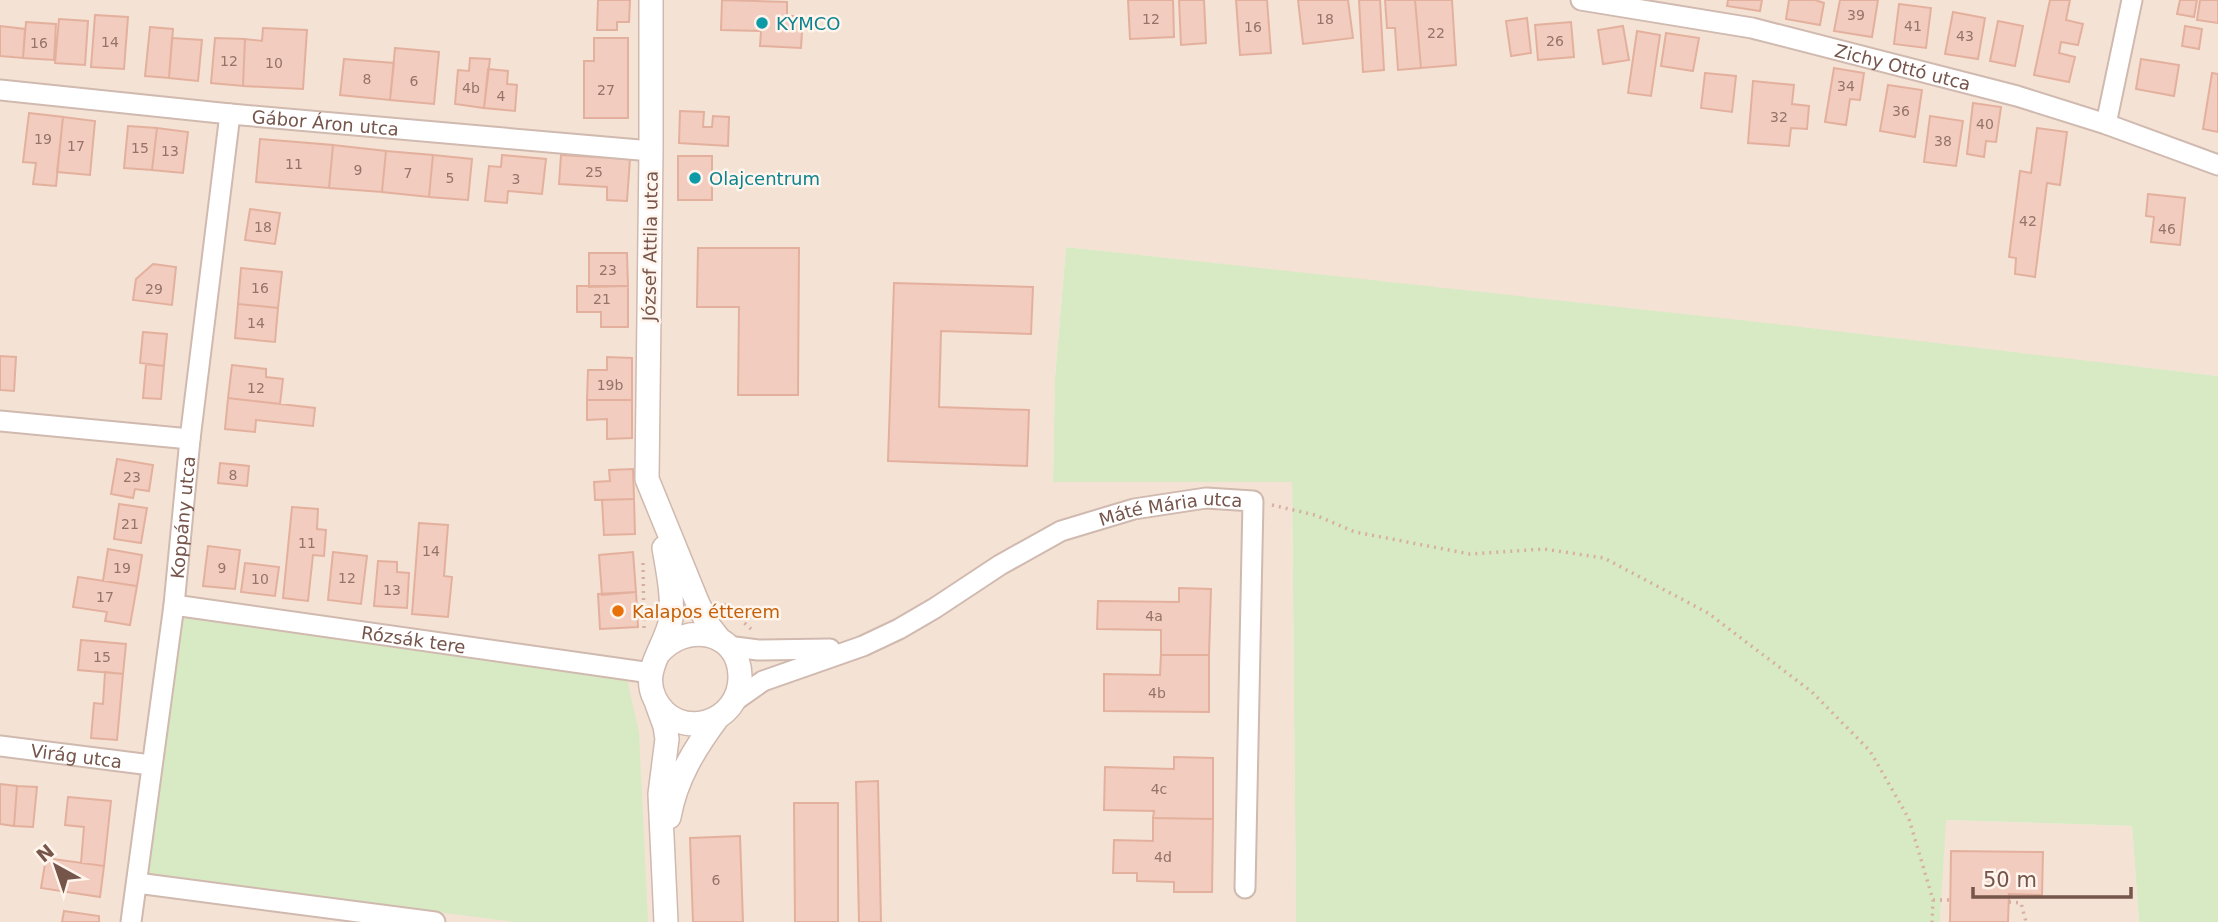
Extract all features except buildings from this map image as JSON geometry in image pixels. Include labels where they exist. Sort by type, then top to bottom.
[{"type":"street","name":"József Attila utca","points":[[651,0],[647,479],[698,604],[709,626],[736,658],[740,671],[736,700]]},
{"type":"street","name":"Zichy Ottó utca","points":[[1581,0],[1752,29],[2017,96],[2106,124],[2218,165]]},
{"type":"street","points":[[2106,124],[2132,0]]},
{"type":"street","name":"Gábor Áron utca","points":[[0,90],[230,114],[651,151]]},
{"type":"street","name":"Koppány utca","points":[[131,922],[174,605],[190,439],[230,114]]},
{"type":"street","points":[[0,422],[190,439]]},
{"type":"street","name":"József Attila utca","points":[[651,492],[671,591],[670,622],[654,663],[651,689],[666,726],[667,739],[660,794],[664,840]]},
{"type":"street","name":"Máté Mária utca","points":[[736,700],[763,681],[863,646],[935,608],[1000,565],[1060,531],[1146,507],[1206,498],[1253,501],[1245,888]]},
{"type":"street","name":"Rózsák tere","points":[[174,605],[654,663]]},
{"type":"street","points":[[654,663],[666,644],[688,634],[700,634],[723,643]]},
{"type":"street","name":"Máté Mária utca","points":[[723,643],[758,650],[817,651],[863,646]]},
{"type":"street","points":[[655,699],[662,709],[674,718],[688,723],[707,722],[718,718]]},
{"type":"street","points":[[666,922],[664,840],[672,800],[683,771],[698,744],[736,700]]},
{"type":"street","name":"Virág utca","points":[[0,747],[151,765]]},
{"type":"street","points":[[137,883],[435,922]]},
{"type":"path","points":[[1253,501],[1315,515],[1356,532],[1470,554],[1544,549],[1604,558],[1708,613],[1812,692],[1870,751],[1909,819],[1933,900],[1932,922]]},
{"type":"path","points":[[716,597],[749,625],[759,640],[758,650]]},
{"type":"path","points":[[1933,900],[1950,900]]},
{"type":"path","points":[[2008,902],[2021,903],[2026,922]]},
{"type":"shaded area","points":[[0,0],[2218,0],[2218,376],[1066,247],[1055,377],[1053,482],[1292,481],[1296,922],[0,922]]},
{"type":"shaded area","points":[[1945,820],[2132,826],[2139,922],[1940,922]]},
{"type":"green space","points":[[1066,247],[1767,323],[2218,376],[2218,922],[2139,922],[2132,826],[1946,820],[1940,922],[1296,922],[1292,482],[1053,482],[1055,377]]},
{"type":"green space","points":[[182,614],[627,679],[639,732],[648,922],[515,922],[147,875]]},
{"type":"place","name":"KYMCO","points":[[762,23]]},
{"type":"place","name":"Olajcentrum","points":[[695,178]]},
{"type":"place","name":"Kalapos étterem","points":[[618,611]]}]
